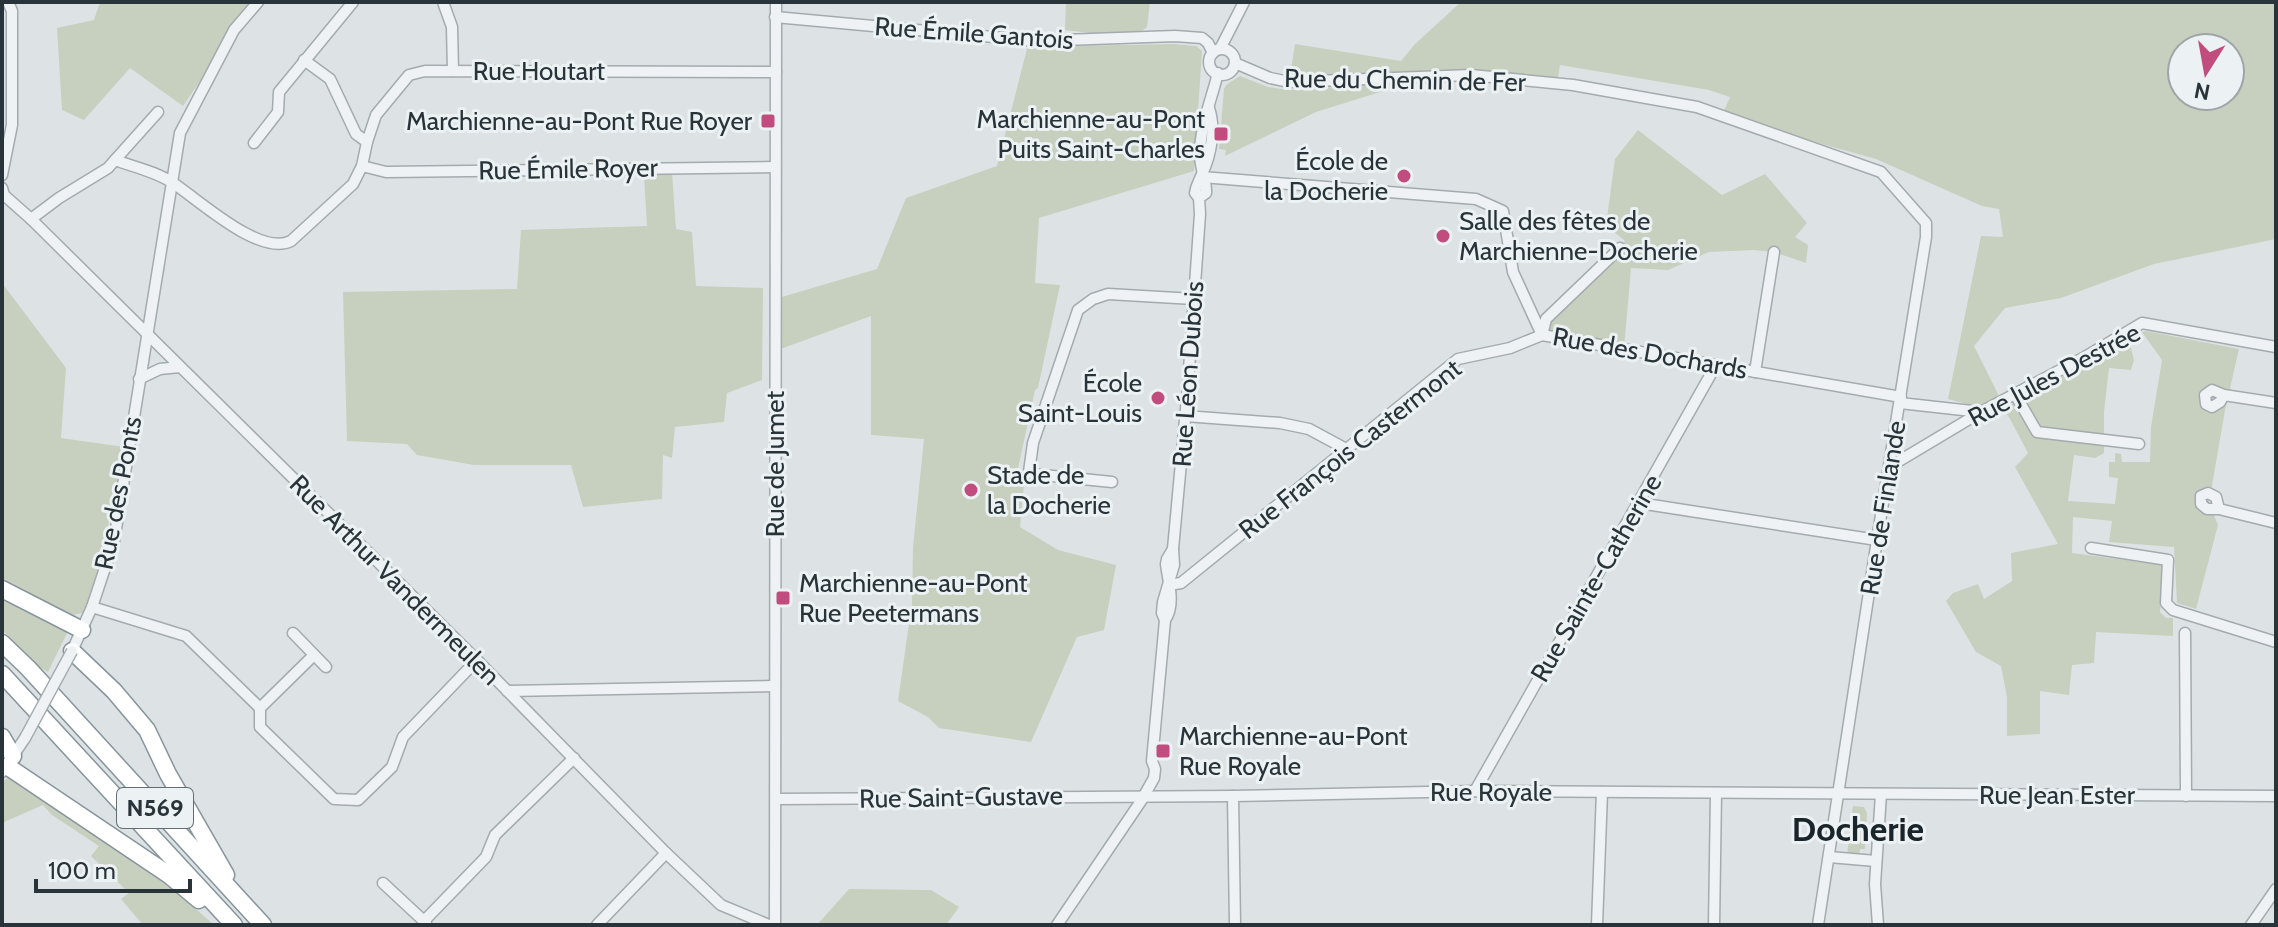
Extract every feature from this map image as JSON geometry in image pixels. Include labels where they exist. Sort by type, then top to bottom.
[{"type":"highway","points":[[2,589],[82,630]]},
{"type":"highway","name":"N569","points":[[2,643],[263,925]]},
{"type":"highway","points":[[72,651],[114,691],[147,730],[198,827],[244,904]]},
{"type":"highway","name":"N569","points":[[2,674],[233,925]]},
{"type":"highway","points":[[2,737],[7,765],[169,875],[233,925]]},
{"type":"street","points":[[2,175],[12,125],[12,11],[8,2]]},
{"type":"street","name":"Rue des Ponts","points":[[7,765],[72,651],[92,607],[114,541],[180,133],[234,30],[258,2]]},
{"type":"street","points":[[254,143],[278,112],[279,92],[353,2]]},
{"type":"street","points":[[443,2],[452,27],[453,71]]},
{"type":"street","name":"Rue de Jumet","points":[[775,925],[776,2]]},
{"type":"street","points":[[1217,51],[1232,53],[1235,63],[1230,72],[1218,73],[1210,65],[1217,51],[1244,2]]},
{"type":"street","name":"Rue Émile Gantois","points":[[775,17],[1036,41],[1175,36],[1202,38],[1217,51]]},
{"type":"street","points":[[304,60],[330,79],[356,134],[367,142]]},
{"type":"street","name":"Rue du Chemin de Fer","points":[[1235,63],[1270,78],[1289,82],[1471,75],[1573,85],[1697,107],[1881,172],[1926,223]]},
{"type":"street","name":"Rue Houtart","points":[[362,166],[376,115],[409,75],[425,71],[776,72]]},
{"type":"street","name":"Rue Léon Dubois","points":[[1144,795],[1147,767],[1152,761],[1165,620],[1170,614],[1167,559],[1173,549],[1194,299],[1199,198],[1195,193],[1202,177],[1199,156],[1203,118],[1209,108],[1218,73]]},
{"type":"street","points":[[2,188],[4,195],[31,219],[108,168],[158,112]]},
{"type":"street","points":[[115,160],[171,181],[227,223],[269,244],[283,245],[353,184],[362,166]]},
{"type":"street","name":"Rue Émile Royer","points":[[362,166],[386,172],[775,167]]},
{"type":"street","name":"Rue des Dochards","points":[[1202,177],[1476,199],[1503,211],[1513,272],[1542,335],[1981,412]]},
{"type":"street","name":"Rue Arthur Vandermeulen","points":[[31,219],[477,660],[666,853],[721,905],[769,925]]},
{"type":"street","name":"Rue de Finlande","points":[[1818,925],[1926,223]]},
{"type":"street","points":[[1542,335],[1546,319],[1620,248]]},
{"type":"street","points":[[1755,372],[1774,252]]},
{"type":"street","points":[[1112,482],[1029,472],[1033,443],[1078,310],[1093,299],[1108,294],[1194,299]]},
{"type":"street","name":"Rue Jules Destrée","points":[[1889,467],[2142,323],[2276,347]]},
{"type":"street","name":"Rue François Castermont","points":[[1169,585],[1181,583],[1458,359],[1510,348],[1542,335]]},
{"type":"street","name":"Rue Sainte-Catherine","points":[[1475,791],[1716,365]]},
{"type":"street","points":[[139,379],[160,369],[180,367]]},
{"type":"street","points":[[2015,394],[2037,432],[2139,444]]},
{"type":"street","points":[[2224,395],[2276,403]]},
{"type":"street","points":[[1185,416],[1280,423],[1309,429],[1346,449]]},
{"type":"street","points":[[1639,503],[1877,540]]},
{"type":"street","points":[[2219,509],[2276,523]]},
{"type":"street","points":[[2091,548],[2168,560],[2166,603],[2173,610],[2276,642]]},
{"type":"street","points":[[92,607],[186,636],[260,708]]},
{"type":"street","points":[[293,633],[326,667]]},
{"type":"street","points":[[2185,633],[2186,796]]},
{"type":"street","points":[[314,655],[260,708],[260,727],[334,799],[358,800],[392,767],[403,737],[477,660]]},
{"type":"street","points":[[507,691],[775,686]]},
{"type":"street","points":[[383,883],[426,923],[486,857],[495,835],[574,758]]},
{"type":"street","name":"Rue Royale","points":[[1144,795],[1475,791],[1839,794]]},
{"type":"street","points":[[1597,925],[1602,792]]},
{"type":"street","points":[[1714,925],[1716,793]]},
{"type":"street","name":"Rue Jean Ester","points":[[1839,794],[2276,796]]},
{"type":"street","points":[[1878,925],[1875,884],[1881,794]]},
{"type":"street","points":[[1057,925],[1144,795]]},
{"type":"street","name":"Rue Saint-Gustave","points":[[777,799],[1144,795]]},
{"type":"street","points":[[1233,796],[1235,925]]},
{"type":"street","points":[[597,925],[666,853]]},
{"type":"street","points":[[1829,857],[1876,861]]},
{"type":"street","points":[[2251,925],[2276,889]]},
{"type":"green space","points":[[100,2],[259,2],[232,34],[183,106],[130,68],[84,120],[62,110],[57,28],[94,20]]},
{"type":"green space","points":[[1066,2],[1150,2],[1147,27],[1132,38],[1065,30]]},
{"type":"green space","points":[[1461,2],[2276,2],[2276,239],[2154,264],[2061,298],[2005,308],[1974,346],[2000,398],[1978,407],[1948,399],[1981,236],[2003,237],[1999,209],[1982,206],[1876,159],[1722,116],[1730,97],[1709,90],[1560,65],[1557,84],[1504,75],[1289,82],[1295,44],[1401,61]]},
{"type":"green space","name":"Stade de la Docherie","points":[[1028,45],[1196,46],[1202,51],[1194,171],[1039,218],[1035,283],[1060,285],[1017,473],[1025,474],[1020,527],[1058,550],[1116,565],[1104,630],[1077,637],[1031,742],[939,728],[928,717],[898,701],[912,603],[913,547],[924,439],[871,435],[871,316],[775,351],[775,299],[877,269],[906,198],[997,166]]},
{"type":"green space","points":[[1240,76],[1268,87],[1289,90],[1412,82],[1316,112],[1225,156],[1226,150],[1219,149],[1224,89]]},
{"type":"green space","points":[[1638,130],[1722,195],[1765,174],[1807,223],[1795,237],[1808,245],[1806,263],[1774,252],[1753,250],[1709,252],[1668,270],[1631,268],[1624,349],[1542,335],[1546,319],[1625,241],[1606,225],[1615,159]]},
{"type":"green space","points":[[672,173],[676,229],[692,232],[696,286],[763,288],[762,380],[727,393],[724,422],[675,427],[672,458],[663,455],[662,499],[583,507],[571,465],[474,465],[417,455],[407,444],[347,441],[343,292],[517,289],[521,230],[647,226],[644,175]]},
{"type":"green space","points":[[2,283],[66,368],[61,438],[124,447],[101,562],[87,612],[73,615],[2,578]]},
{"type":"green space","points":[[2142,332],[2239,349],[2209,503],[2218,525],[2196,609],[2177,603],[2174,547],[2109,542],[2112,521],[2073,517],[2072,553],[2163,565],[2160,612],[2166,618],[2173,618],[2173,636],[2096,632],[2094,663],[2072,665],[2069,695],[2040,691],[2040,734],[2007,736],[2007,697],[2001,666],[1976,652],[1946,601],[1953,593],[1978,584],[1984,599],[2012,581],[2011,553],[2058,544],[2015,467],[2028,453],[2002,410],[2128,337],[2134,360],[2131,370],[2109,368],[2104,412],[2104,453],[2095,458],[2074,455],[2068,501],[2115,504],[2118,478],[2109,477],[2109,462],[2115,462],[2115,453],[2121,454],[2122,462],[2150,462],[2151,427],[2162,360]]},
{"type":"green space","points":[[2,595],[53,621],[67,633],[48,672],[2,630]]},
{"type":"green space","points":[[9,776],[140,865],[214,925],[143,925],[121,899],[129,893],[91,856],[99,846],[52,815],[43,805],[2,823],[2,783]]},
{"type":"green space","points":[[1853,806],[1864,807],[1867,813],[1865,849],[1860,849],[1859,857],[1847,855]]},
{"type":"green space","points":[[849,889],[931,890],[959,907],[946,925],[817,925]]},
{"type":"place","name":"Marchienne-au-Pont Rue Royer","points":[[768,121]]},
{"type":"place","name":"Marchienne-au-Pont Puits Saint-Charles","points":[[1221,134]]},
{"type":"place","name":"École de la Docherie","points":[[1404,176]]},
{"type":"place","name":"Salle des fêtes de Marchienne-Docherie","points":[[1443,236]]},
{"type":"place","name":"École Saint-Louis","points":[[1158,398]]},
{"type":"place","name":"Stade de la Docherie","points":[[971,490]]},
{"type":"place","name":"Marchienne-au-Pont Rue Peetermans","points":[[783,598]]},
{"type":"place","name":"Marchienne-au-Pont Rue Royale","points":[[1163,751]]},
{"type":"district","name":"Docherie","points":[[1858,829]]}]
